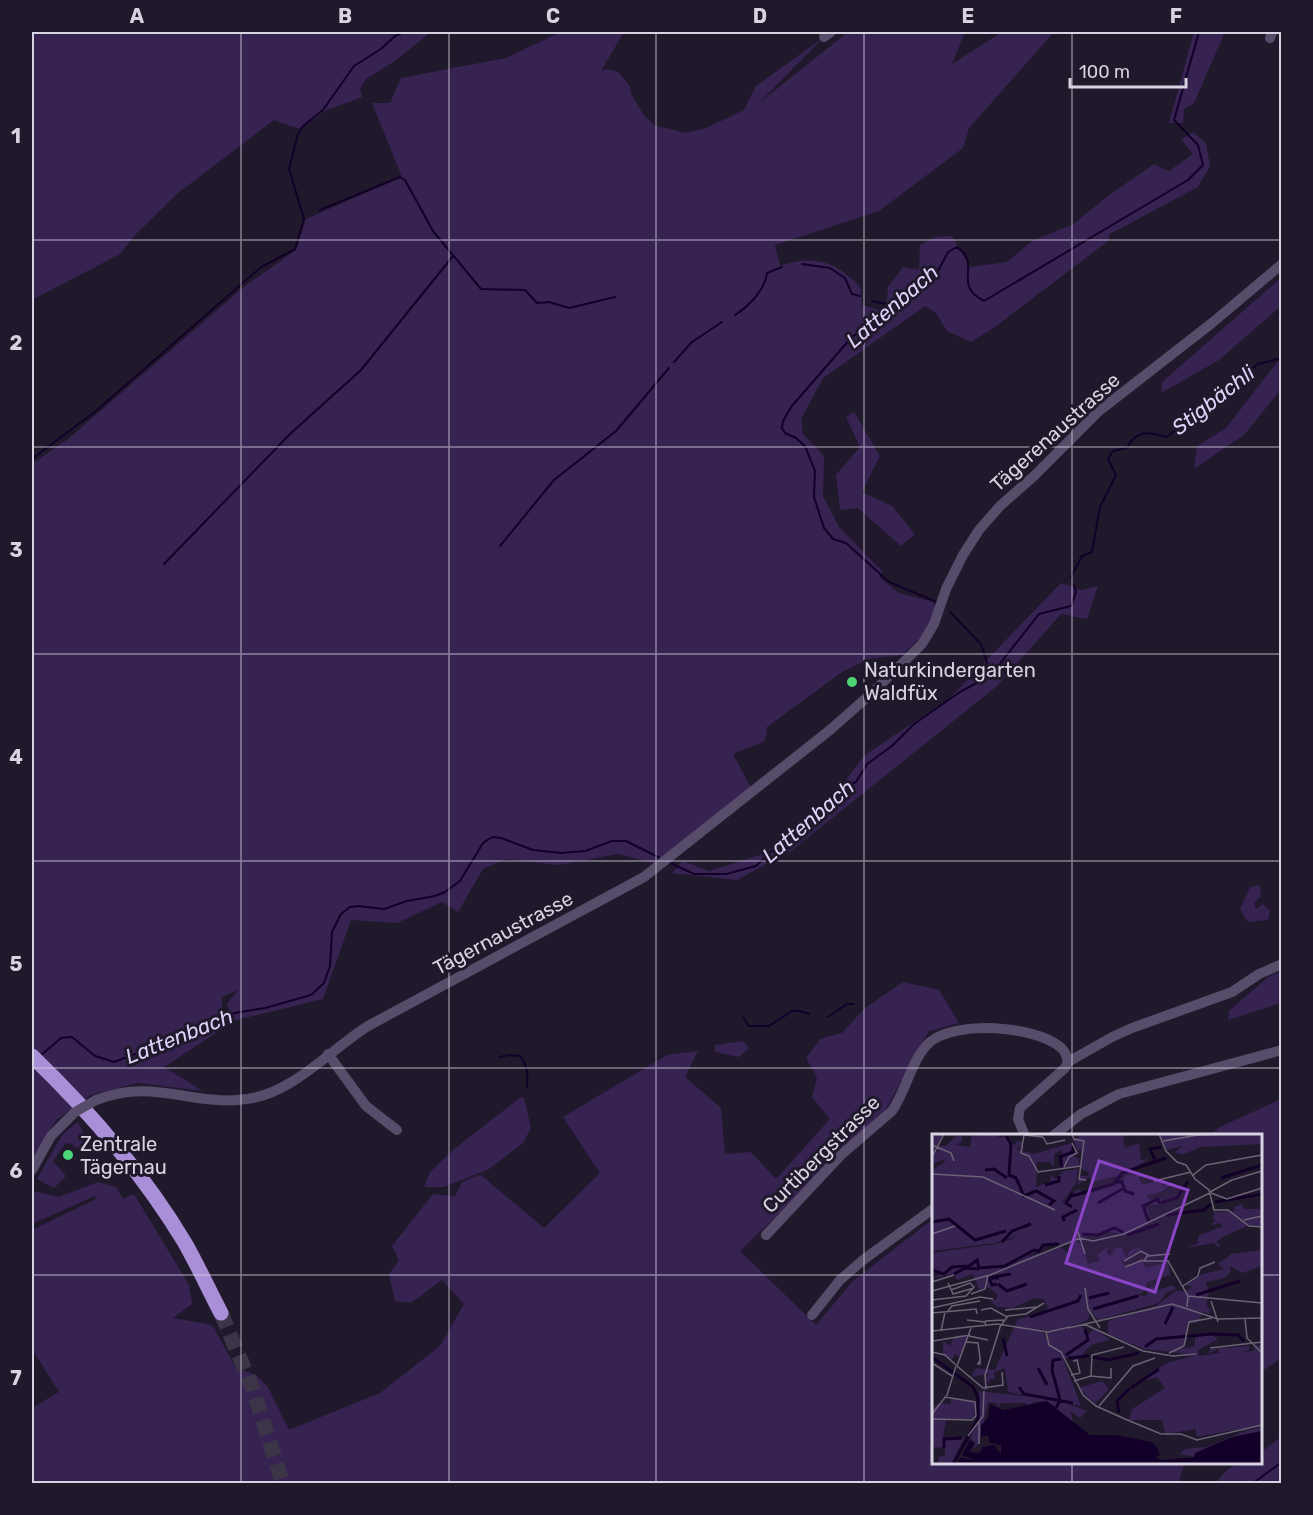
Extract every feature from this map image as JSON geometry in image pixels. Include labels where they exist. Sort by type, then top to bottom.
[{"type":"highway","points":[[37,1061],[87,1111],[136,1170],[185,1244],[221,1313]]},
{"type":"street","name":"Tägerenaustrasse","points":[[941,606],[946,589],[963,555],[979,530],[1000,506],[1034,476],[1099,411],[1212,323],[1281,264]]},
{"type":"street","name":"Tägernaustrasse","points":[[32,1170],[51,1136],[75,1112],[96,1100],[118,1092],[136,1090],[155,1090],[220,1100],[249,1099],[267,1094],[299,1077],[369,1026],[644,877],[830,730],[873,692],[922,644],[941,606]]},
{"type":"street","points":[[1023,1134],[1018,1119],[1020,1108],[1065,1068],[1068,1062],[1132,1028],[1232,992],[1259,974],[1281,964]]},
{"type":"street","name":"Curtibergstrasse","points":[[766,1235],[841,1155],[892,1111],[923,1051],[936,1038],[954,1031],[994,1027],[1053,1042],[1061,1047],[1068,1062]]},
{"type":"street","points":[[1056,1134],[1081,1114],[1119,1094],[1281,1050]]},
{"type":"street","points":[[328,1054],[366,1106],[397,1130]]},
{"type":"street","points":[[812,1315],[840,1280],[862,1260],[932,1209]]},
{"type":"shaded area","points":[[32,32],[431,32],[395,61],[366,79],[360,89],[362,97],[325,111],[300,129],[274,120],[178,193],[136,234],[120,254],[32,300]]},
{"type":"shaded area","points":[[561,32],[624,32],[601,71],[607,69],[618,72],[630,86],[631,94],[644,115],[654,125],[685,133],[706,128],[744,110],[756,86],[824,37],[758,104],[848,32],[965,32],[952,64],[1002,32],[1054,32],[969,128],[963,148],[879,211],[775,245],[780,266],[807,260],[833,266],[859,286],[862,305],[886,312],[888,287],[903,267],[919,270],[920,245],[935,237],[952,236],[970,267],[1007,262],[1032,241],[1072,225],[1154,164],[1169,171],[1193,154],[1181,140],[1193,132],[1206,143],[1210,166],[1198,187],[1110,234],[1108,241],[995,327],[971,342],[947,331],[936,313],[925,306],[823,378],[801,419],[803,434],[824,456],[823,496],[839,527],[883,572],[879,577],[899,593],[933,602],[936,610],[923,635],[902,655],[869,659],[842,672],[767,727],[765,741],[733,754],[751,788],[656,864],[618,854],[559,865],[506,859],[483,869],[458,912],[442,902],[397,923],[351,920],[323,999],[232,1021],[227,1004],[238,990],[222,997],[222,1029],[164,1067],[203,1091],[138,1083],[91,1095],[56,1120],[32,1159],[32,464],[68,439],[245,286],[296,250],[306,219],[402,177],[372,103],[390,103],[401,78],[506,58]]},
{"type":"shaded area","points":[[1194,32],[1225,32],[1194,103],[1184,109],[1183,123],[1169,123]]},
{"type":"shaded area","points":[[1281,278],[1281,306],[1219,360],[1161,393],[1162,382]]},
{"type":"shaded area","points":[[1281,359],[1281,389],[1245,434],[1194,469],[1197,446],[1226,428]]},
{"type":"shaded area","points":[[854,412],[880,456],[862,492],[892,506],[915,534],[901,546],[858,508],[840,510],[836,475],[860,447],[846,417]]},
{"type":"shaded area","points":[[1061,583],[1081,590],[1098,586],[1087,619],[1061,614],[997,686],[791,851],[737,880],[672,873],[683,861],[709,871],[766,853],[827,804],[865,755],[950,698]]},
{"type":"shaded area","points":[[1260,885],[1261,896],[1254,903],[1256,909],[1263,904],[1270,911],[1268,920],[1248,922],[1240,909],[1250,887]]},
{"type":"shaded area","points":[[1281,972],[1281,1003],[1228,1020],[1229,1011],[1268,977]]},
{"type":"shaded area","points":[[903,982],[939,990],[959,1023],[929,1031],[885,1111],[740,1251],[816,1325],[853,1281],[932,1220],[932,1464],[1185,1464],[1178,1484],[32,1484],[32,1408],[59,1392],[32,1349],[32,1230],[96,1199],[95,1196],[32,1224],[33,1191],[59,1197],[98,1182],[116,1187],[123,1199],[134,1194],[189,1285],[192,1304],[173,1318],[212,1325],[236,1368],[256,1375],[268,1387],[289,1430],[380,1393],[440,1346],[464,1304],[442,1280],[411,1303],[395,1301],[389,1274],[399,1260],[392,1246],[433,1194],[455,1196],[463,1181],[481,1175],[544,1228],[600,1173],[563,1117],[667,1055],[698,1051],[685,1077],[721,1108],[725,1154],[751,1152],[776,1179],[830,1119],[812,1097],[817,1078],[806,1058],[820,1039],[842,1033],[865,1008]]},
{"type":"shaded area","points":[[743,1041],[749,1048],[739,1057],[715,1052],[715,1045]]},
{"type":"shaded area","points":[[520,1098],[524,1098],[531,1128],[523,1143],[489,1169],[444,1187],[424,1187],[430,1172],[454,1149]]},
{"type":"shaded area","points":[[1281,1099],[1281,1358],[1262,1371],[1262,1134],[1211,1134],[1220,1127]]},
{"type":"shaded area","points":[[78,1122],[89,1144],[82,1152],[66,1143],[53,1161],[66,1176],[54,1188],[37,1179],[62,1135]]},
{"type":"shaded area","points":[[1281,1437],[1281,1483],[1216,1483],[1235,1465],[1262,1464],[1262,1451]]},
{"type":"waterway","points":[[32,459],[96,411],[260,268],[295,249],[304,219],[289,169],[298,134],[303,126],[323,110],[354,66],[404,32]]},
{"type":"waterway","name":"Lattenbach","points":[[937,602],[889,582],[846,543],[833,539],[824,528],[814,497],[815,471],[805,446],[796,438],[785,433],[782,428],[783,421],[791,407],[851,338],[923,285],[938,271],[948,252],[957,247],[964,254],[968,261],[970,288],[974,295],[984,301],[1188,180],[1203,165],[1198,145],[1174,120],[1199,32]]},
{"type":"waterway","points":[[320,210],[400,177],[405,180],[433,231],[481,289],[525,290],[537,303],[549,302],[569,308],[615,297]]},
{"type":"waterway","points":[[164,564],[290,434],[361,370],[453,256]]},
{"type":"waterway","points":[[802,264],[830,268],[845,278],[852,294],[860,296]]},
{"type":"waterway","points":[[735,315],[756,297],[767,273],[782,267]]},
{"type":"waterway","points":[[872,301],[895,306]]},
{"type":"waterway","points":[[674,362],[692,342],[722,322]]},
{"type":"waterway","name":"Stigbächli","points":[[1071,577],[1082,556],[1092,552],[1100,507],[1116,475],[1108,459],[1113,451],[1127,448],[1139,435],[1154,434],[1167,437],[1258,364],[1282,358]]},
{"type":"waterway","points":[[500,546],[554,480],[616,431],[669,368]]},
{"type":"waterway","name":"Lattenbach","points":[[668,862],[694,874],[726,874],[756,866],[809,815],[845,787],[856,782],[867,764],[892,746],[914,724],[960,692],[991,675],[1039,614],[1071,606],[1076,592],[1074,585]]},
{"type":"waterway","name":"Lattenbach","points":[[950,612],[981,644],[991,675]]},
{"type":"waterway","name":"Lattenbach","points":[[40,1056],[61,1038],[72,1037],[95,1056],[114,1062],[176,1039],[207,1020],[222,1015],[265,1008],[311,995],[324,983],[330,966],[332,932],[341,914],[350,907],[384,909],[445,892],[460,881],[483,843],[492,837],[533,850],[561,853],[585,851],[612,841],[626,841],[660,858]]},
{"type":"waterway","points":[[828,1017],[847,1004],[854,1004]]},
{"type":"waterway","points":[[743,1017],[749,1026],[769,1026],[792,1011],[809,1014]]},
{"type":"waterway","points":[[500,1057],[520,1056],[527,1071],[527,1087]]},
{"type":"waterway","points":[[1252,1484],[1282,1462]]},
{"type":"tunnel","points":[[221,1313],[253,1389],[283,1484]]},
{"type":"place","name":"Naturkindergarten Waldfüx","points":[[852,682]]},
{"type":"place","name":"Zentrale Tägernau","points":[[68,1155]]}]
